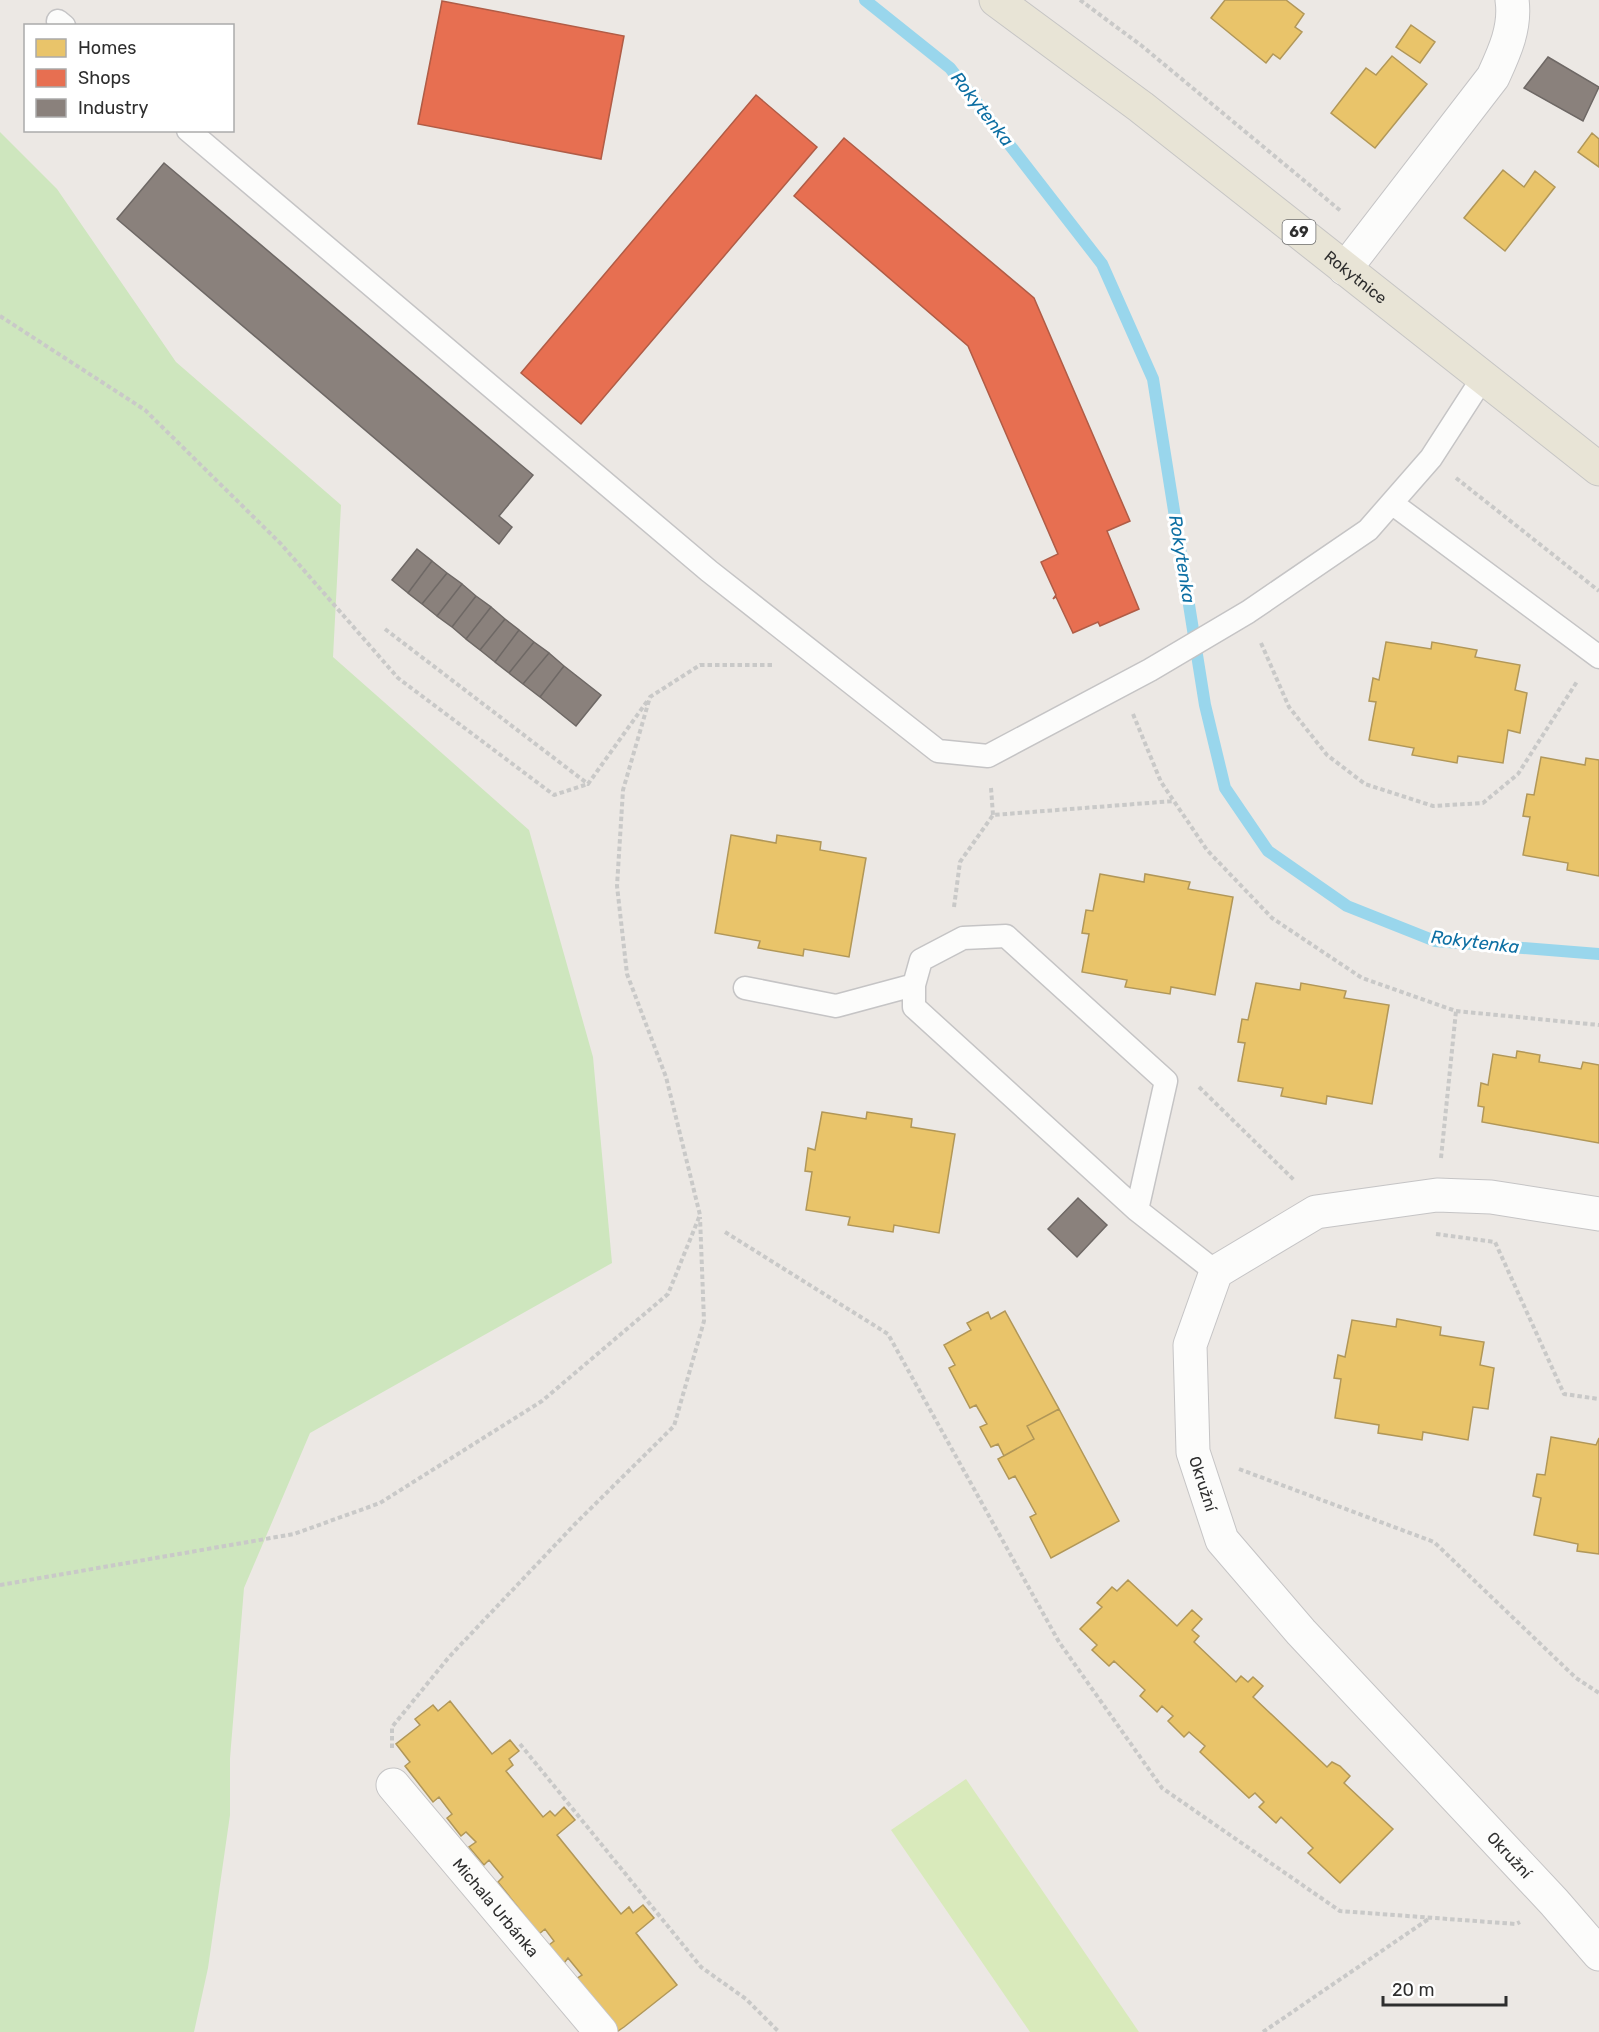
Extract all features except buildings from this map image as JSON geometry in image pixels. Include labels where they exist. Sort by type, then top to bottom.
[{"type":"main road","name":"Rokytnice","points":[[996,0],[1141,108],[1599,469]]},
{"type":"street","points":[[1345,269],[1493,77],[1508,44],[1514,12],[1512,0]]},
{"type":"street","points":[[1216,1272],[1316,1212],[1437,1196],[1491,1197],[1599,1214]]},
{"type":"street","name":"Okružní","points":[[1216,1272],[1190,1345],[1193,1452],[1222,1540],[1301,1632],[1554,1902],[1599,1954]]},
{"type":"street","name":"Michala Urbánka","points":[[393,1785],[601,2032]]},
{"type":"lane","points":[[190,132],[709,571],[938,751],[988,756],[1150,670],[1241,616],[1368,530],[1431,458],[1482,379]]},
{"type":"lane","points":[[1392,504],[1597,655]]},
{"type":"lane","points":[[1137,1210],[1166,1081],[1006,936],[963,938],[921,960],[914,985],[915,1007],[1137,1210],[1216,1272]]},
{"type":"lane","points":[[746,988],[836,1006],[914,985]]},
{"type":"path","points":[[0,316],[145,410],[281,544],[398,678],[554,795],[588,784],[650,697],[700,665],[830,666]]},
{"type":"path","points":[[1431,458],[1599,591]]},
{"type":"path","points":[[1241,616],[1289,707],[1327,755],[1365,784],[1433,806],[1483,803],[1518,774],[1597,655]]},
{"type":"path","points":[[385,628],[588,784]]},
{"type":"path","points":[[1122,685],[1161,782],[1207,850],[1272,918],[1362,978],[1456,1011],[1599,1025]]},
{"type":"path","points":[[393,1785],[392,1727],[449,1657],[575,1524],[674,1426],[704,1321],[700,1215],[666,1077],[627,974],[617,886],[623,790],[650,697]]},
{"type":"path","points":[[954,914],[960,862],[993,815],[1174,801]]},
{"type":"path","points":[[1456,1011],[1437,1196],[1436,1236],[1495,1242],[1564,1394],[1599,1399]]},
{"type":"path","points":[[0,1585],[294,1534],[380,1503],[542,1401],[668,1294],[700,1215]]},
{"type":"path","points":[[725,1232],[888,1334],[1059,1642],[1162,1788],[1340,1911],[1516,1924],[1554,1902]]},
{"type":"path","points":[[1193,1452],[1434,1542],[1576,1678],[1599,1693]]},
{"type":"path","points":[[520,1744],[701,1967],[746,1999],[779,2032]]},
{"type":"path","points":[[1263,2032],[1430,1918]]},
{"type":"green space","points":[[0,132],[57,189],[176,362],[341,505],[333,657],[529,830],[593,1057],[612,1263],[310,1433],[244,1588],[230,1758],[230,1815],[208,1968],[194,2032],[0,2032]]},
{"type":"green space","points":[[966,1779],[1139,2032],[1030,2032],[891,1830]]},
{"type":"waterway","name":"Rokytenka","points":[[865,0],[950,68],[1102,264],[1153,379],[1205,705],[1225,788],[1268,851],[1347,906],[1435,941],[1599,954]]}]
